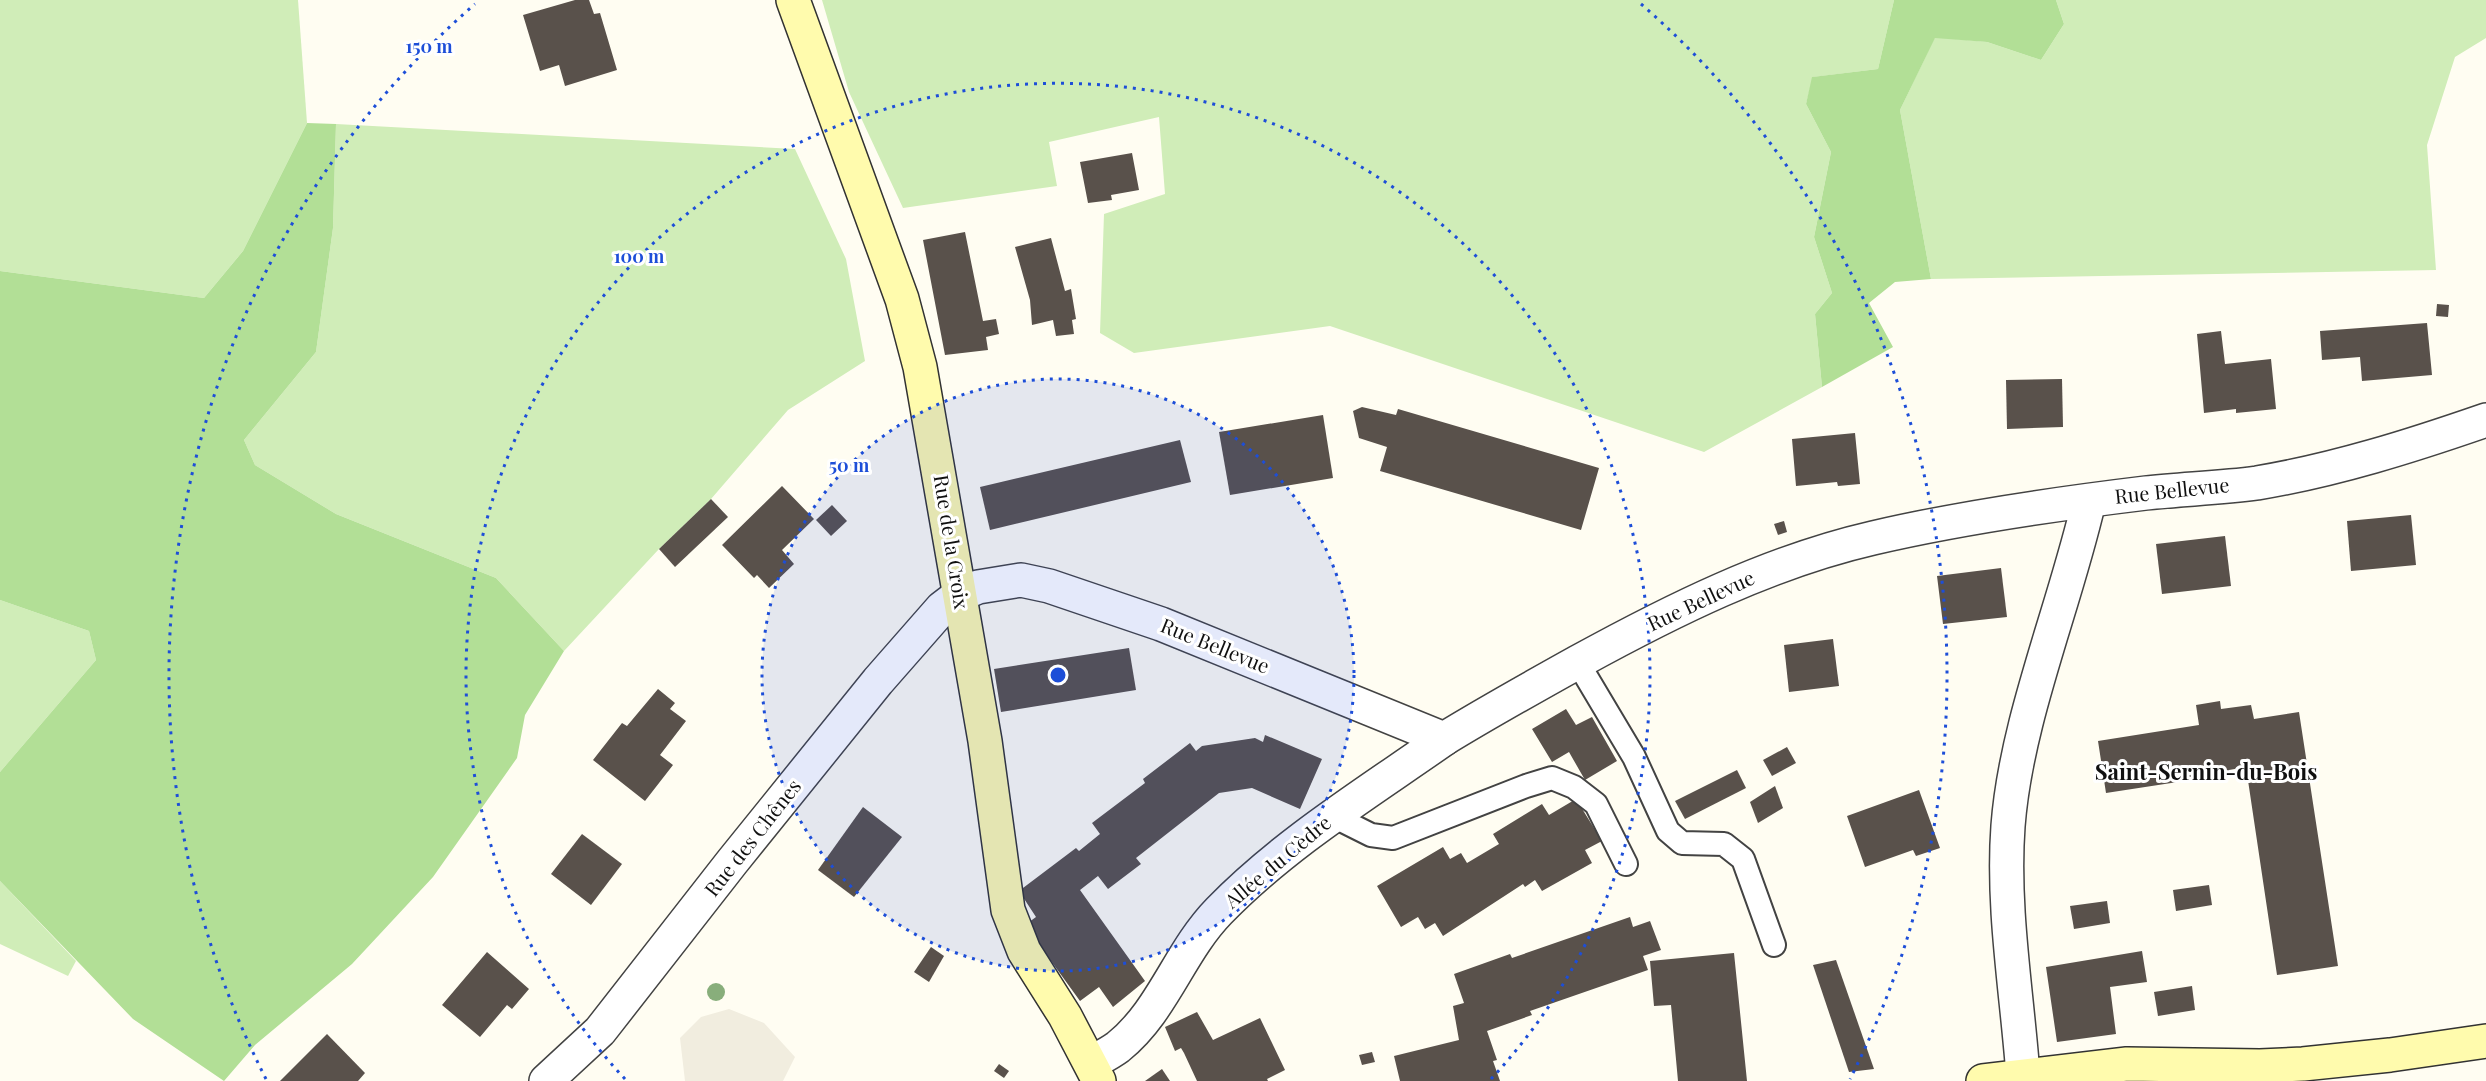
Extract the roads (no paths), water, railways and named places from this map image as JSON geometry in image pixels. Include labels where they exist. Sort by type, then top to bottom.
[{"type":"street","name":"Rue de la Croix","points":[[793,0],[902,299],[920,366],[935,441],[985,741],[1008,910],[1024,951],[1095,1072]]},
{"type":"street","name":"Rue Bellevue","points":[[959,595],[978,587],[1021,580],[1048,586],[1161,624],[1444,739],[1665,617],[1742,581],[1802,558],[1873,538],[2013,511],[2256,483],[2345,464],[2418,444],[2486,420]]},
{"type":"street","points":[[2023,1075],[2006,884],[2008,825],[2016,766],[2089,501]]},
{"type":"street","name":"Rue des Chênes","points":[[546,1081],[600,1031],[878,681],[942,608],[959,595]]},
{"type":"street","name":"Allée du Cèdre","points":[[1095,1072],[1141,1024],[1170,983],[1194,940],[1218,912],[1254,878],[1333,816],[1444,739]]},
{"type":"street","points":[[1983,1081],[2127,1064],[2260,1066],[2303,1064],[2390,1055],[2486,1041]]},
{"type":"lane","points":[[1578,663],[1634,757],[1668,831],[1682,843],[1724,844],[1743,860],[1774,945]]},
{"type":"lane","points":[[1333,816],[1371,835],[1393,838],[1552,778],[1574,787],[1596,804],[1626,864]]},
{"type":"district","name":"Saint-Sernin-du-Bois","points":[[2206,772]]}]
